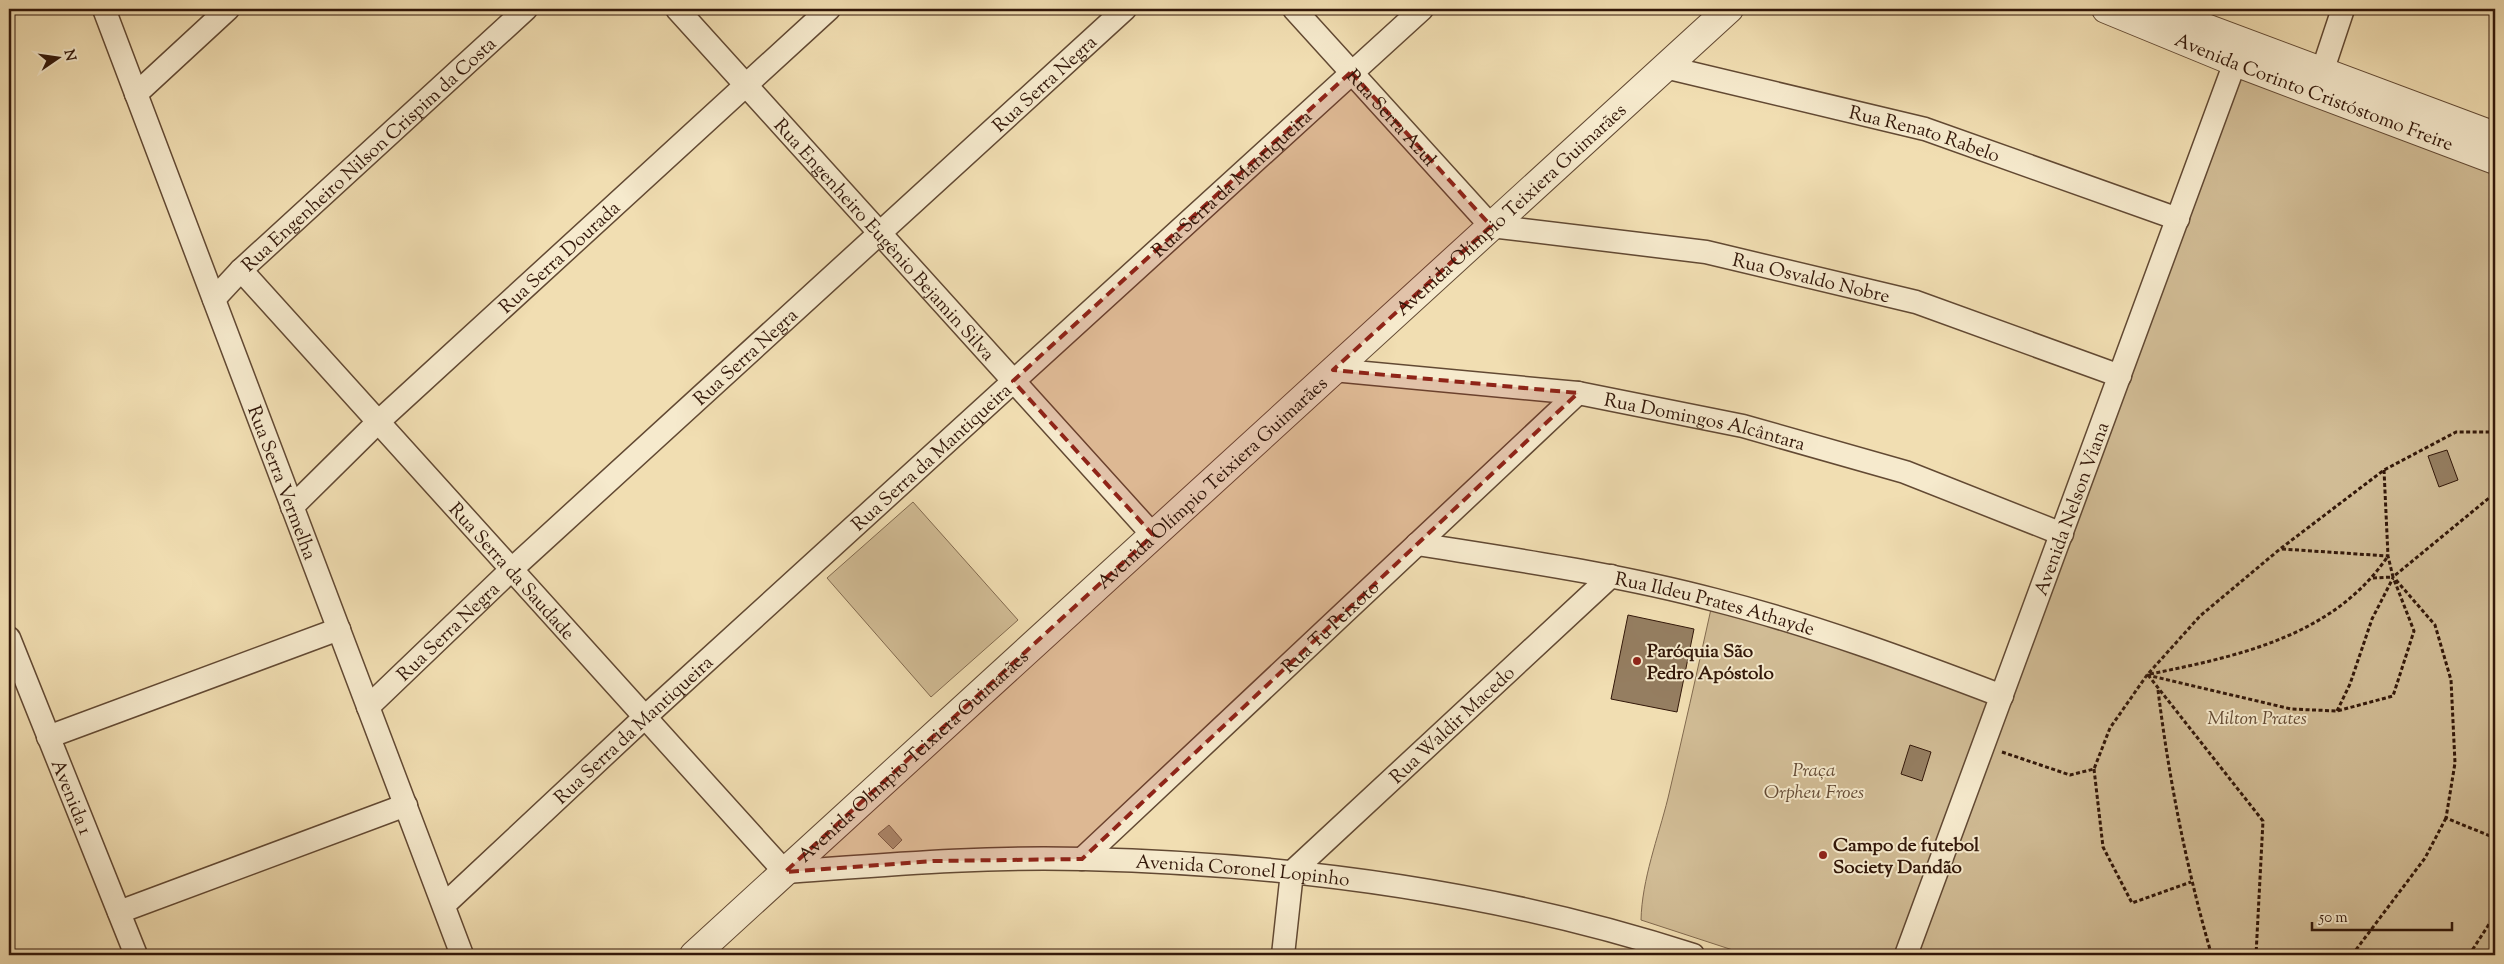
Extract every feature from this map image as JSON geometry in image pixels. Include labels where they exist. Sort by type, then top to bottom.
[{"type":"street","name":"Rua Serra Vermelha","points":[[104,9],[444,905],[456,953]]},
{"type":"street","points":[[136,94],[228,9]]},
{"type":"street","name":"Rua Engenheiro Nilson Crispim da Costa","points":[[214,300],[241,270],[526,9]]},
{"type":"street","name":"Rua Engenheiro Eugênio Bejamin Silva","points":[[677,9],[1153,535]]},
{"type":"street","name":"Rua Serra Dourada","points":[[292,507],[378,422],[830,9]]},
{"type":"street","name":"Rua Serra Negra","points":[[368,707],[512,569],[1125,9]]},
{"type":"street","name":"Rua Serra Azul","points":[[1294,9],[1491,226]]},
{"type":"street","name":"Rua Serra da Mantiqueira","points":[[444,905],[645,717],[1422,9]]},
{"type":"street","name":"Avenida Olímpio Teixiera Guimarães","points":[[694,955],[1729,9]]},
{"type":"street","name":"Avenida Corinto Cristóstomo Freire","points":[[2106,9],[2239,52],[2322,72],[2495,136]]},
{"type":"street","name":"Avenida Corinto Cristóstomo Freire","points":[[2155,9],[2239,52],[2495,160]]},
{"type":"street","points":[[2322,72],[2342,9]]},
{"type":"street","name":"Avenida Nelson Viana","points":[[1906,955],[2239,52]]},
{"type":"street","name":"Rua Renato Rabelo","points":[[1665,67],[1926,129],[2178,219]]},
{"type":"street","name":"Rua Osvaldo Nobre","points":[[1491,226],[1706,252],[1916,302],[2120,376]]},
{"type":"street","name":"Rua Serra da Saudade","points":[[241,270],[785,872]]},
{"type":"street","name":"Rua Domingos Alcântara","points":[[1333,370],[1578,393],[1743,426],[1905,472],[2062,534]]},
{"type":"street","name":"Rua Tu Peixoto","points":[[1082,859],[1578,393]]},
{"type":"street","name":"Rua Ildeu Prates Athayde","points":[[1417,544],[1611,576],[1716,600],[1856,642],[2002,696]]},
{"type":"street","name":"Rua Waldir Macedo","points":[[1292,872],[1611,576]]},
{"type":"street","points":[[48,737],[339,629]]},
{"type":"street","name":"Avenida 1","points":[[9,638],[136,955]]},
{"type":"street","points":[[119,912],[406,806]]},
{"type":"street","name":"Avenida Coronel Lopinho","points":[[785,872],[934,861],[1082,859],[1187,863],[1292,872],[1403,887],[1515,907],[1624,933],[1693,955]]},
{"type":"street","points":[[1282,955],[1292,872]]},
{"type":"path","points":[[2191,882],[2132,904],[2103,847],[2094,770],[2110,728],[2147,675],[2200,616],[2280,549],[2384,470],[2456,432],[2495,432]]},
{"type":"path","points":[[2147,675],[2291,709],[2337,711],[2393,696],[2414,631],[2388,556],[2384,470]]},
{"type":"path","points":[[2337,711],[2350,684],[2372,619],[2394,577],[2495,493]]},
{"type":"path","points":[[2280,549],[2388,556]]},
{"type":"path","points":[[2147,675],[2221,660],[2277,642],[2316,623],[2373,578],[2388,556]]},
{"type":"path","points":[[2373,578],[2394,577]]},
{"type":"path","points":[[2352,955],[2425,858],[2446,818],[2455,763],[2451,680],[2434,626],[2394,577]]},
{"type":"path","points":[[2147,675],[2263,821],[2256,955]]},
{"type":"path","points":[[2158,689],[2166,755],[2191,882],[2211,953],[2239,955]]},
{"type":"path","points":[[1982,746],[2070,775],[2094,770]]},
{"type":"path","points":[[2446,818],[2495,838]]},
{"type":"path","points":[[2469,955],[2495,915]]},
{"type":"highlighted area","points":[[1351,72],[1491,226],[1333,370],[1578,393],[1082,859],[934,861],[785,872],[1153,535],[1013,381]]},
{"type":"green space","name":"Milton Prates","points":[[2240,65],[2495,162],[2495,955],[1918,955]]},
{"type":"green space","points":[[913,502],[1018,620],[931,697],[827,578]]},
{"type":"green space","name":"Praça Orpheu Froes","points":[[1711,609],[1862,649],[1994,698],[1895,955],[1748,955],[1641,920],[1647,874],[1668,798]]},
{"type":"shaded area","points":[[889,825],[902,840],[893,849],[878,834]]},
{"type":"building","points":[[2447,450],[2458,480],[2439,487],[2428,456]]},
{"type":"building","points":[[1628,615],[1694,629],[1677,712],[1611,699]]},
{"type":"building","points":[[1910,745],[1931,752],[1922,781],[1901,774]]},
{"type":"place","name":"Paróquia São Pedro Apóstolo","points":[[1637,661]]},
{"type":"place","name":"Campo de futebol Society Dandão","points":[[1823,855]]}]
